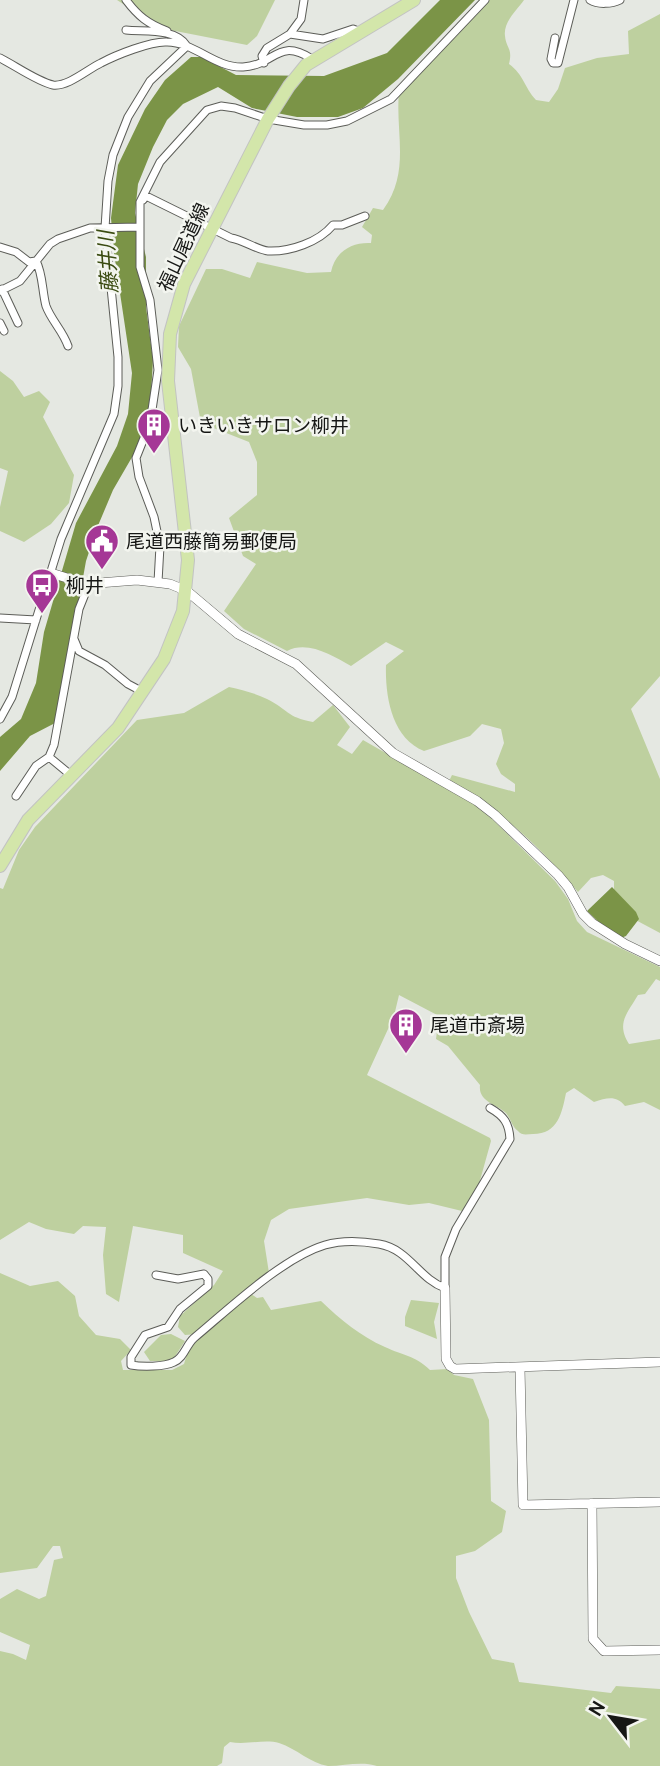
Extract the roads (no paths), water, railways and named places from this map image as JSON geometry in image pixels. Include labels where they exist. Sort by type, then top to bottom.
[{"type":"main road","name":"福山尾道線","points":[[0,866],[28,820],[118,728],[143,692],[174,638],[183,611],[188,560],[169,381],[170,334],[184,284],[269,117],[309,62],[414,0]]},
{"type":"street","points":[[126,0],[150,25],[181,37],[187,46]]},
{"type":"street","points":[[264,62],[262,56],[267,48],[290,34],[301,19],[304,0]]},
{"type":"street","points":[[158,582],[160,546],[154,517],[139,477],[136,458],[150,423],[158,370],[150,300],[140,267],[140,202],[160,162],[207,110],[221,106],[303,125],[327,125],[347,121],[391,99],[485,0]]},
{"type":"street","points":[[555,38],[551,59],[553,63],[558,63],[574,0]]},
{"type":"street","points":[[590,0],[594,3],[614,3],[620,0]]},
{"type":"street","points":[[290,34],[323,39],[353,29],[360,32]]},
{"type":"street","points":[[126,30],[171,32]]},
{"type":"street","points":[[0,58],[51,85],[61,85],[104,61],[169,41],[187,46],[218,63],[234,67],[264,62],[281,51],[294,49],[309,62]]},
{"type":"street","points":[[0,719],[12,697],[61,538],[114,414],[118,357],[105,228],[108,181],[113,155],[128,117],[150,81],[187,46]]},
{"type":"street","points":[[140,202],[146,196],[212,229],[266,251],[299,247],[326,234],[334,225],[342,225],[365,216]]},
{"type":"street","points":[[18,323],[1,290],[20,281],[50,244],[90,228],[140,227]]},
{"type":"street","points":[[0,247],[16,252],[29,262],[36,261]]},
{"type":"street","points":[[36,261],[45,303],[68,346]]},
{"type":"street","points":[[158,370],[169,381]]},
{"type":"street","points":[[51,573],[86,584],[137,580],[158,582],[187,591],[238,634],[296,664],[393,753],[477,801],[495,815],[558,875],[583,914],[593,923],[625,944],[660,961]]},
{"type":"street","points":[[16,796],[36,766],[49,757],[54,745],[73,638],[86,584]]},
{"type":"street","points":[[0,618],[36,620]]},
{"type":"street","points":[[73,638],[79,651],[105,665],[128,684],[143,692]]},
{"type":"street","points":[[49,757],[72,776]]},
{"type":"street","points":[[490,1108],[504,1116],[510,1139],[456,1229],[445,1257],[446,1359],[450,1366],[520,1368],[660,1362]]},
{"type":"street","points":[[156,1275],[178,1279],[204,1274],[208,1279],[208,1286],[180,1309],[168,1327],[145,1335],[131,1357],[131,1365],[172,1364],[178,1360],[188,1343],[251,1290],[294,1261],[325,1245],[357,1242],[387,1246],[406,1257],[432,1282],[445,1289]]},
{"type":"street","points":[[520,1368],[523,1505],[660,1502]]},
{"type":"street","points":[[592,1503],[593,1639],[604,1651],[660,1650]]},
{"type":"place","name":"いきいきサロン柳井","points":[[154,455]]},
{"type":"place","name":"尾道西藤簡易郵便局","points":[[102,571]]},
{"type":"place","name":"柳井","points":[[42,615]]},
{"type":"place","name":"尾道市斎場","points":[[406,1055]]},
{"type":"water label","name":"藤井川","points":[[108,262]]}]
